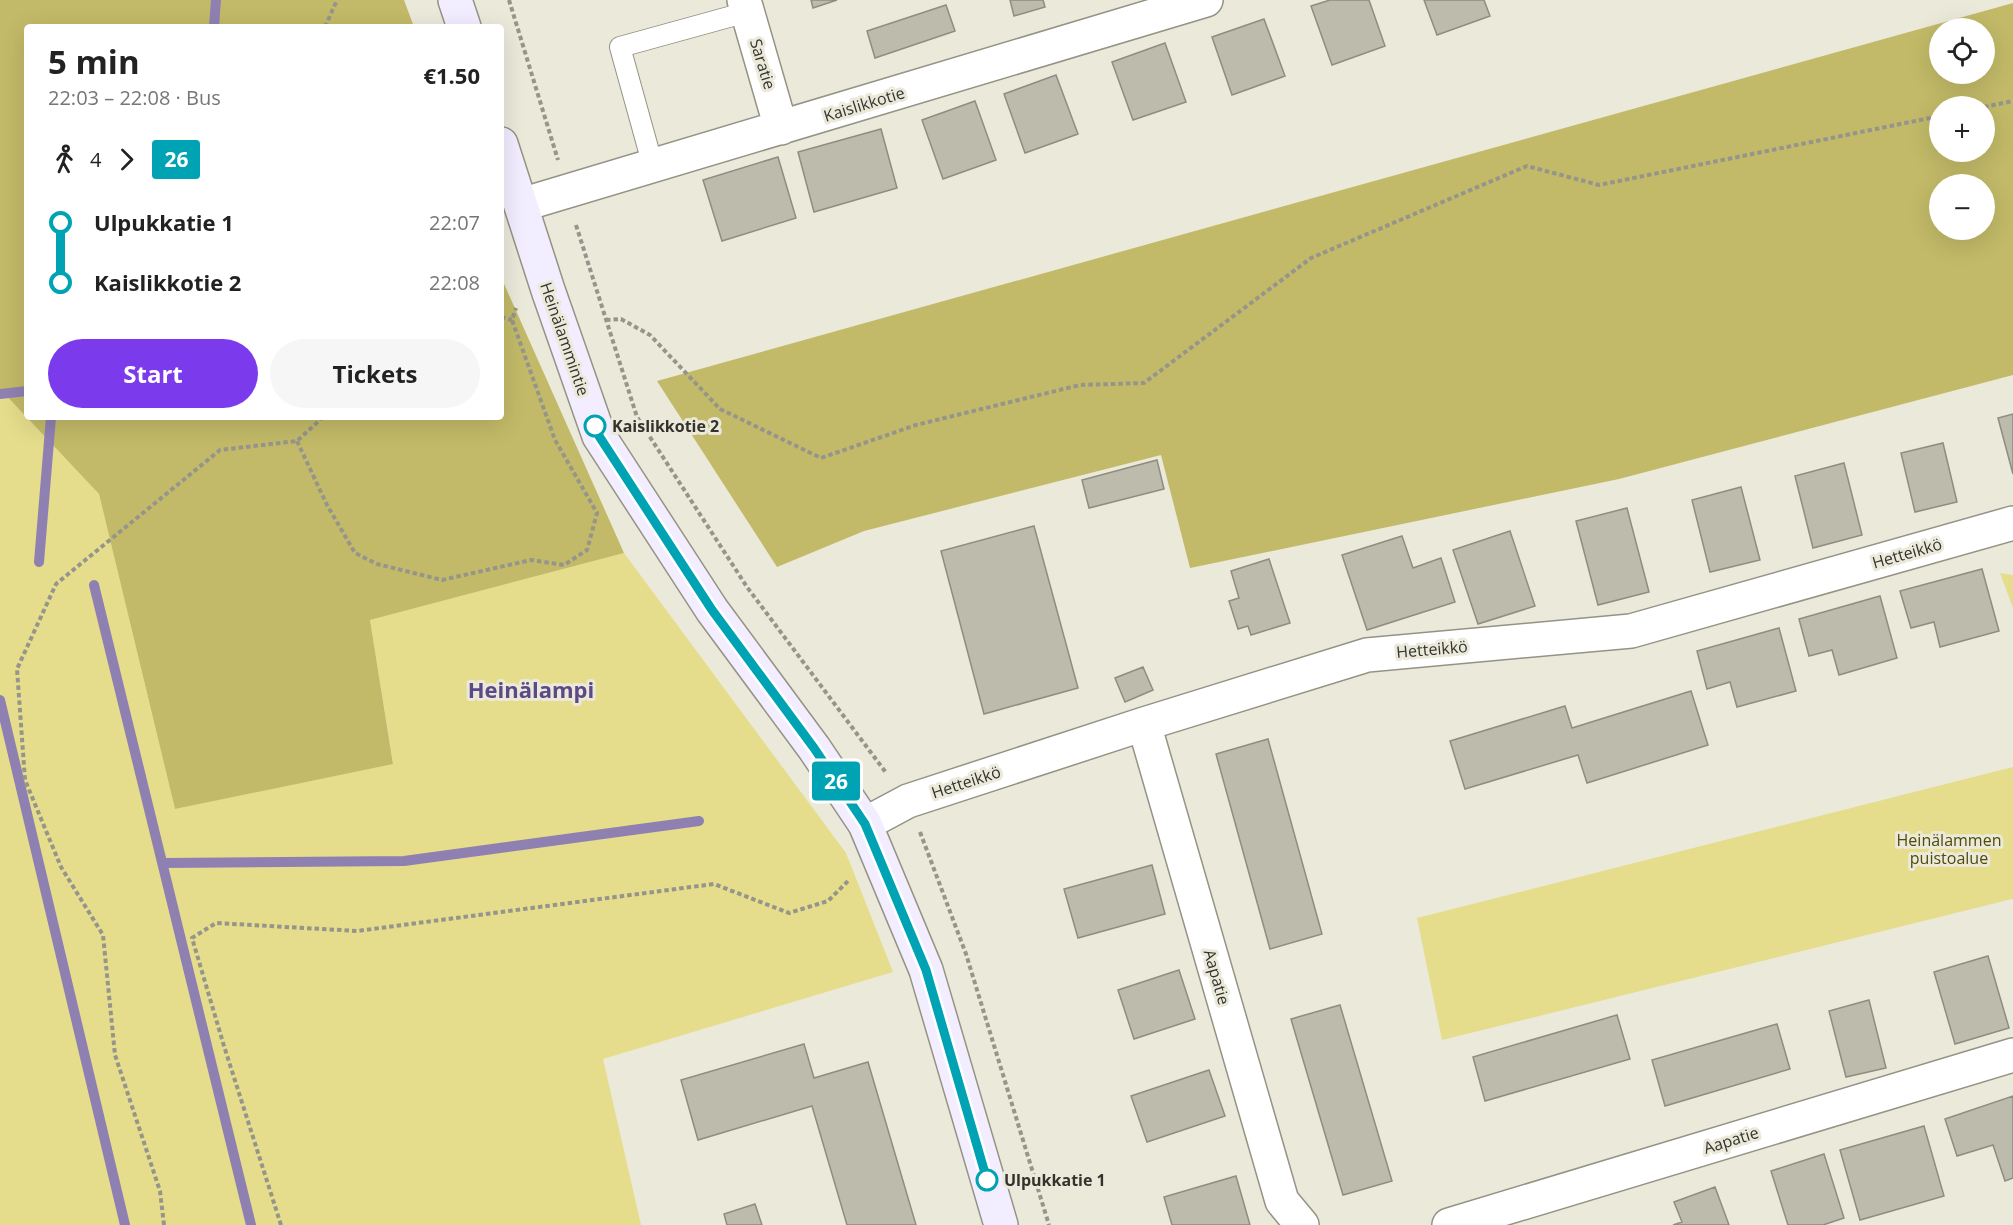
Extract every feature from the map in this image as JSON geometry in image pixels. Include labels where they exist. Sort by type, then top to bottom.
[{"type":"street","points":[[455,0],[463,24]]},
{"type":"street","name":"Kaislikkotie","points":[[520,205],[1206,0]]},
{"type":"street","name":"Saratie","points":[[746,6],[781,128]]},
{"type":"street","name":"Heinälammintie","points":[[504,154],[599,436],[712,610],[814,748],[870,838],[926,970],[1000,1225]]},
{"type":"street","name":"Hetteikkö","points":[[870,838],[908,801],[1144,724],[1367,655],[1631,631],[2013,523]]},
{"type":"street","name":"Aapatie","points":[[1144,724],[1282,1201],[1302,1225]]},
{"type":"street","name":"Aapatie","points":[[1449,1225],[2013,1055]]},
{"type":"lane","points":[[653,166],[620,47],[746,6]]},
{"type":"path","points":[[327,24],[337,0]]},
{"type":"path","points":[[509,0],[592,279],[637,417],[747,587],[908,801],[966,954],[1049,1225]]},
{"type":"path","points":[[1995,105],[2013,101]]},
{"type":"path","points":[[606,320],[621,319],[650,335],[720,409],[821,458],[916,425],[1080,385],[1144,383],[1311,258],[1527,166],[1599,185],[1929,118]]},
{"type":"path","points":[[504,318],[512,320]]},
{"type":"path","points":[[164,1225],[160,1191],[115,1055],[103,935],[61,867],[25,780],[17,669],[56,584],[220,450],[297,441],[320,420]]},
{"type":"path","points":[[297,441],[327,505],[355,553],[377,564],[442,580],[531,560],[564,565],[587,550],[597,513]]},
{"type":"path","points":[[281,1225],[192,938],[216,923],[357,931],[714,884],[789,914],[828,901],[870,838]]},
{"type":"green space","points":[[0,389],[24,414],[24,420],[29,420],[99,494],[175,809],[393,763],[370,620],[624,553],[846,853],[893,972],[603,1059],[641,1225],[0,1225]]},
{"type":"green space","points":[[2000,573],[2013,575],[2013,608]]},
{"type":"green space","name":"Heinälammen puistoalue","points":[[2013,767],[2013,900],[1442,1040],[1417,918]]},
{"type":"shaded area","points":[[0,0],[404,0],[413,24],[24,24],[24,414],[0,389]]},
{"type":"shaded area","points":[[2013,3],[2013,375],[1619,479],[1190,568],[1161,455],[864,531],[777,567],[657,381],[1929,26],[1929,84],[1995,84],[1995,18],[1959,18]]},
{"type":"shaded area","points":[[504,284],[624,553],[370,620],[393,764],[175,809],[99,494],[29,420],[504,420]]},
{"type":"building","points":[[811,0],[837,0],[813,8]]},
{"type":"building","points":[[1010,0],[1043,0],[1045,7],[1014,16]]},
{"type":"building","points":[[1330,0],[1369,0],[1385,46],[1332,65],[1311,6]]},
{"type":"building","points":[[1424,0],[1484,0],[1490,16],[1437,35]]},
{"type":"building","points":[[946,5],[955,31],[875,58],[867,31]]},
{"type":"building","points":[[1264,19],[1285,76],[1232,95],[1212,37]]},
{"type":"building","points":[[1165,43],[1186,102],[1133,120],[1112,62]]},
{"type":"building","points":[[1056,75],[1078,134],[1025,153],[1004,94]]},
{"type":"building","points":[[975,101],[996,160],[943,179],[922,120]]},
{"type":"building","points":[[881,129],[897,188],[814,212],[798,152]]},
{"type":"building","points":[[778,157],[796,218],[722,241],[703,180]]},
{"type":"building","points":[[2013,414],[2013,474],[1998,418]]},
{"type":"building","points":[[1943,443],[1957,502],[1915,512],[1901,453]]},
{"type":"building","points":[[1157,460],[1164,489],[1089,508],[1082,480]]},
{"type":"building","points":[[1844,463],[1862,535],[1813,548],[1795,476]]},
{"type":"building","points":[[1741,487],[1760,560],[1710,572],[1692,500]]},
{"type":"building","points":[[1627,508],[1649,592],[1598,605],[1576,521]]},
{"type":"building","points":[[1034,526],[1078,688],[984,714],[941,551]]},
{"type":"building","points":[[1510,531],[1535,606],[1478,624],[1453,550]]},
{"type":"building","points":[[1402,536],[1413,568],[1441,558],[1455,602],[1367,630],[1342,555]]},
{"type":"building","points":[[1269,559],[1290,623],[1251,635],[1248,626],[1238,629],[1229,601],[1239,598],[1231,571]]},
{"type":"building","points":[[1982,569],[1999,631],[1940,647],[1934,622],[1911,628],[1900,591]]},
{"type":"building","points":[[1880,596],[1897,658],[1839,675],[1832,650],[1809,656],[1799,619]]},
{"type":"building","points":[[1779,628],[1796,691],[1737,707],[1730,682],[1707,689],[1697,651]]},
{"type":"building","points":[[1143,667],[1153,690],[1125,702],[1115,678]]},
{"type":"building","points":[[1691,691],[1708,745],[1587,783],[1578,755],[1465,789],[1450,741],[1565,706],[1572,728]]},
{"type":"building","points":[[1268,739],[1322,934],[1270,949],[1216,754]]},
{"type":"building","points":[[1152,865],[1165,914],[1078,938],[1064,889]]},
{"type":"building","points":[[1988,956],[2009,1028],[1955,1044],[1934,972]]},
{"type":"building","points":[[1179,970],[1195,1019],[1134,1039],[1118,990]]},
{"type":"building","points":[[1869,1000],[1886,1068],[1846,1077],[1829,1011]]},
{"type":"building","points":[[1340,1005],[1392,1181],[1343,1195],[1291,1019]]},
{"type":"building","points":[[1617,1015],[1630,1059],[1485,1101],[1473,1057]]},
{"type":"building","points":[[1777,1024],[1790,1069],[1665,1106],[1652,1060]]},
{"type":"building","points":[[804,1044],[814,1078],[868,1062],[916,1225],[847,1225],[812,1106],[698,1140],[681,1080]]},
{"type":"building","points":[[1209,1070],[1225,1116],[1147,1142],[1131,1096]]},
{"type":"building","points":[[2013,1096],[2013,1178],[2005,1181],[1993,1145],[1957,1156],[1945,1119]]},
{"type":"building","points":[[1924,1126],[1944,1196],[1860,1220],[1840,1150]]},
{"type":"building","points":[[1824,1154],[1844,1218],[1823,1225],[1788,1225],[1771,1171]]},
{"type":"building","points":[[1236,1176],[1250,1225],[1172,1225],[1164,1197]]},
{"type":"building","points":[[1715,1187],[1729,1225],[1673,1225],[1682,1222],[1674,1202]]},
{"type":"building","points":[[755,1204],[762,1225],[727,1225],[724,1214]]},
{"type":"waterway","points":[[214,24],[216,0]]},
{"type":"waterway","points":[[0,394],[24,391]]},
{"type":"waterway","points":[[39,562],[51,420]]},
{"type":"waterway","points":[[94,585],[251,1225]]},
{"type":"waterway","points":[[0,700],[125,1225]]},
{"type":"waterway","points":[[163,863],[404,861],[699,821]]},
{"type":"bus line","name":"26","points":[[595,426],[599,436],[712,610],[814,748],[865,824],[926,970],[987,1180]]},
{"type":"place","name":"Kaislikkotie 2","points":[[595,426]]},
{"type":"place","name":"Ulpukkatie 1","points":[[987,1180]]},
{"type":"district","name":"Heinälampi","points":[[531,690]]}]
